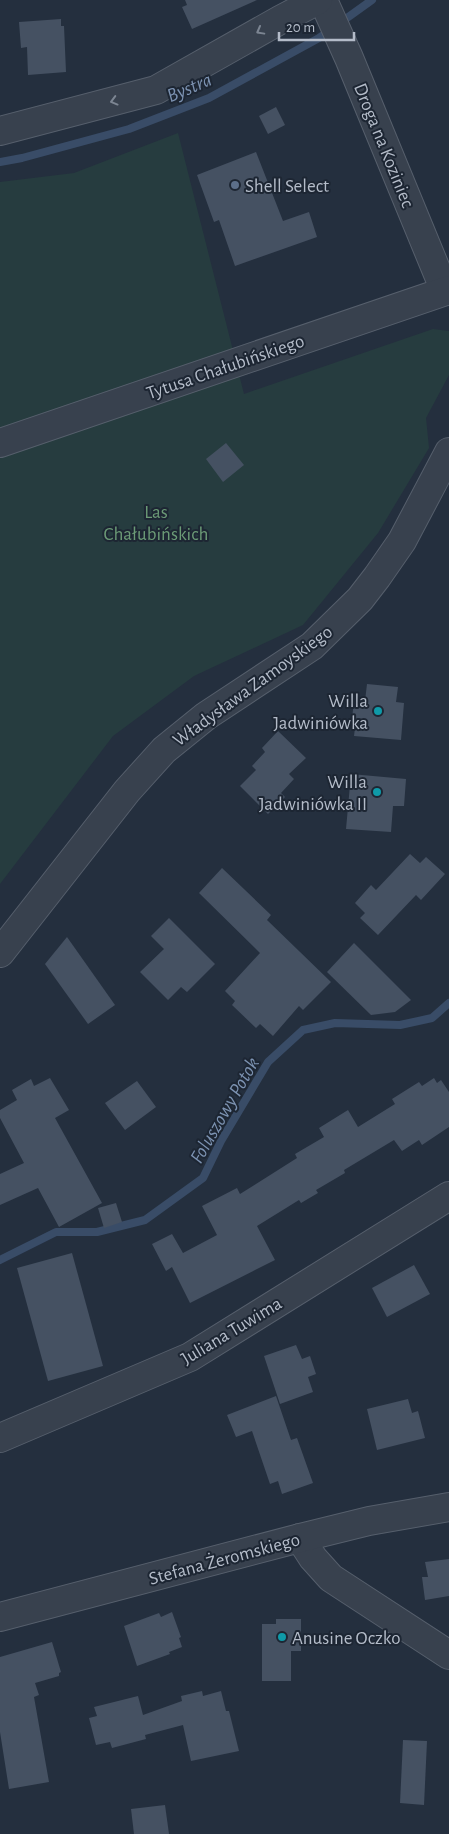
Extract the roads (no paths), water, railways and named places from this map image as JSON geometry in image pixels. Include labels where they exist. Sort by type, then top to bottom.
[{"type":"street","name":"Droga na Koziniec","points":[[323,3],[349,58],[447,290]]},
{"type":"street","points":[[0,131],[156,90],[280,20],[323,3]]},
{"type":"street","name":"Tytusa Chałubińskiego","points":[[0,443],[447,290]]},
{"type":"street","name":"Władysława Zamoyskiego","points":[[0,953],[128,791],[164,750],[206,716],[312,646],[360,599],[398,546],[449,452]]},
{"type":"street","name":"Juliana Tuwima","points":[[0,1438],[190,1357],[449,1196]]},
{"type":"street","name":"Stefana Żeromskiego","points":[[0,1617],[369,1521],[449,1507]]},
{"type":"street","points":[[300,1538],[313,1558],[331,1578],[449,1656]]},
{"type":"waterway","name":"Bystra","points":[[0,162],[22,158],[129,129],[209,98],[319,38],[372,0]]},
{"type":"waterway","name":"Foluszowy Potok","points":[[0,1260],[56,1232],[97,1232],[145,1220],[203,1178],[221,1141],[268,1062],[303,1030],[335,1023],[400,1025],[432,1018],[449,1003]]},
{"type":"place","name":"Shell Select","points":[[235,185]]},
{"type":"place","name":"Willa Jadwiniówka","points":[[378,711]]},
{"type":"place","name":"Willa Jadwiniówka II","points":[[377,792]]},
{"type":"place","name":"Anusine Oczko","points":[[282,1637]]},
{"type":"park label","name":"Las Chałubińskich","points":[[156,522]]}]
